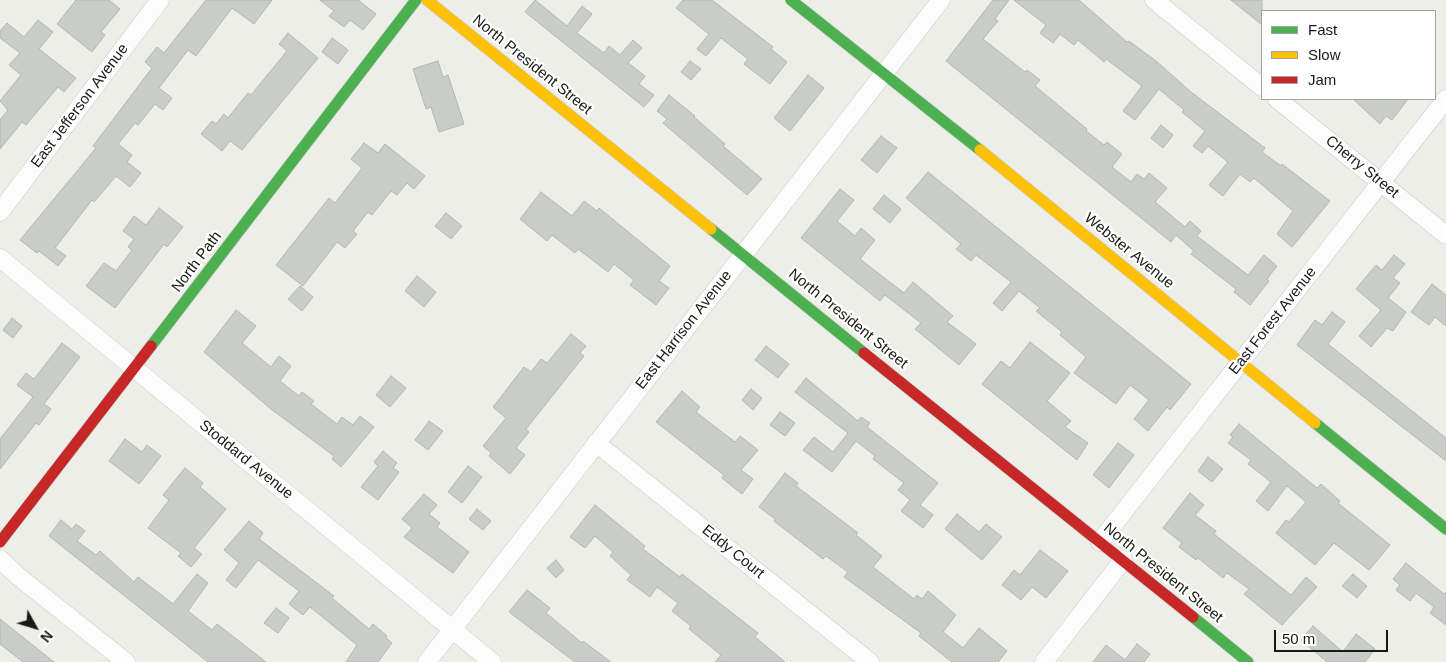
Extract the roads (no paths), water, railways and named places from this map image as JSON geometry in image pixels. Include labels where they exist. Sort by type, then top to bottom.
[{"type":"street","name":"East Jefferson Avenue","points":[[0,212],[160,0]]},
{"type":"street","name":"North Path","points":[[0,542],[135,369],[416,0]]},
{"type":"street","name":"North President Street","points":[[427,0],[1248,662]]},
{"type":"street","name":"Webster Avenue","points":[[791,0],[885,73],[1446,529]]},
{"type":"street","name":"East Harrison Avenue","points":[[427,662],[941,0]]},
{"type":"street","points":[[1154,0],[1261,86]]},
{"type":"street","name":"Cherry Street","points":[[1278,100],[1446,235]]},
{"type":"street","name":"East Forest Avenue","points":[[1100,542],[1446,100]]},
{"type":"street","name":"Stoddard Avenue","points":[[0,258],[492,662]]},
{"type":"street","name":"Eddy Court","points":[[596,443],[870,662]]},
{"type":"street","points":[[0,559],[18,577],[126,662]]},
{"type":"street","points":[[1044,662],[1123,560]]}]
